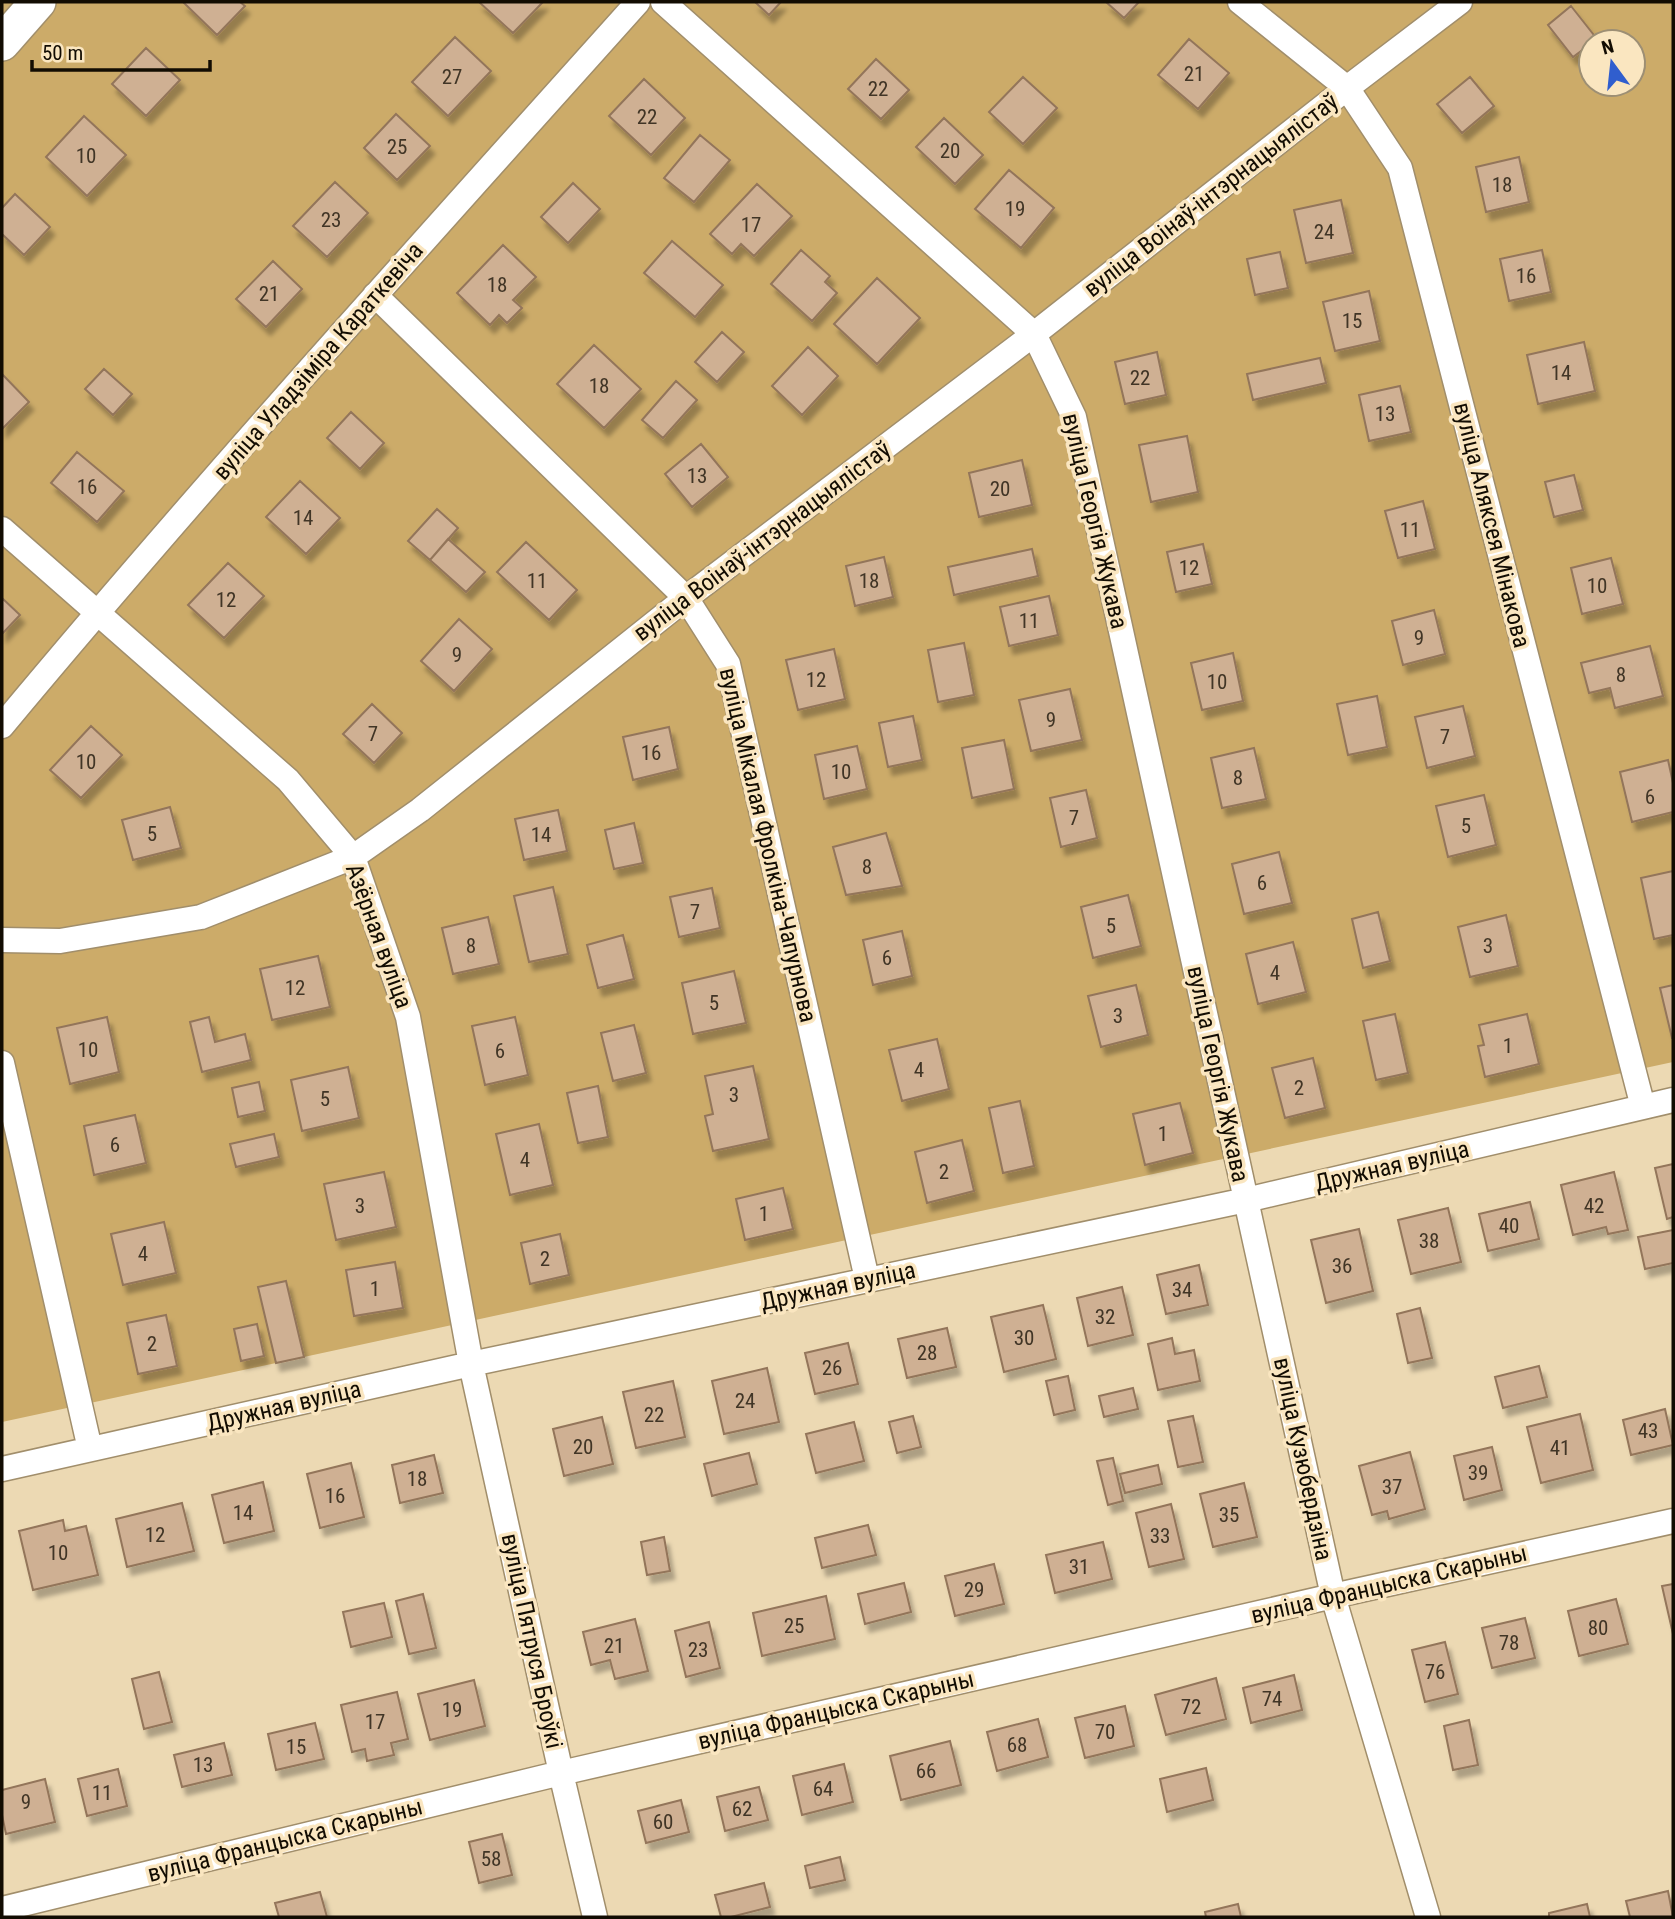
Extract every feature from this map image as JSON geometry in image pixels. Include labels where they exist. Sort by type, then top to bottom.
[{"type":"street","points":[[2,43],[38,2]]},
{"type":"street","name":"вуліца Уладзіміра Караткевіча","points":[[2,726],[97,612],[375,295],[638,2]]},
{"type":"street","name":"вуліца Георгія Жукава","points":[[663,2],[1034,334],[1074,417],[1246,1200]]},
{"type":"street","name":"вуліца Аляксея Мінакова","points":[[1240,2],[1346,88],[1400,168],[1643,1107]]},
{"type":"street","name":"вуліца Воінаў-інтэрнацыялістаў","points":[[2,940],[60,941],[201,917],[353,858],[420,810],[686,598],[1034,334],[1346,88],[1460,2]]},
{"type":"street","name":"вуліца Мікалая Фролкіна-Чапурнова","points":[[375,295],[686,598],[728,664],[867,1279]]},
{"type":"street","name":"Азёрная вуліца","points":[[2,529],[288,780],[353,858],[408,1017],[471,1364]]},
{"type":"street","points":[[2,1063],[90,1449]]},
{"type":"street","name":"Дружная вуліца","points":[[2,1469],[471,1364],[1246,1200],[1673,1100]]},
{"type":"street","name":"вуліца Кузюбердзіна","points":[[1246,1200],[1333,1596],[1428,1917]]},
{"type":"street","name":"вуліца Пятруся Броўкі","points":[[471,1364],[595,1917]]},
{"type":"street","name":"вуліца Францыска Скарыны","points":[[2,1909],[561,1773],[1673,1521]]},
{"type":"shaded area","points":[[2,2],[1673,2],[1673,1062],[2,1422]]},
{"type":"building","points":[[183,2],[240,2],[245,6],[217,35]]},
{"type":"building","points":[[479,2],[543,2],[513,33]]},
{"type":"building","points":[[755,2],[781,2],[769,15]]},
{"type":"building","points":[[1106,2],[1139,2],[1124,18]]},
{"type":"building","points":[[1571,6],[1588,28],[1577,28],[1577,54],[1573,57],[1548,25]]},
{"type":"building","points":[[455,37],[491,71],[448,116],[412,82]]},
{"type":"building","points":[[1189,39],[1229,73],[1198,109],[1158,75]]},
{"type":"building","points":[[146,48],[180,80],[146,116],[112,84]]},
{"type":"building","points":[[876,59],[909,90],[881,119],[848,89]]},
{"type":"building","points":[[1023,77],[1057,108],[1023,144],[989,112]]},
{"type":"building","points":[[1470,77],[1494,106],[1462,133],[1437,104]]},
{"type":"building","points":[[644,79],[685,118],[651,155],[609,116]]},
{"type":"building","points":[[396,114],[430,146],[397,180],[364,148]]},
{"type":"building","points":[[84,116],[126,155],[87,196],[46,157]]},
{"type":"building","points":[[944,118],[983,155],[955,184],[916,147]]},
{"type":"building","points":[[700,135],[730,160],[694,202],[664,178]]},
{"type":"building","points":[[1519,157],[1529,202],[1486,212],[1476,167]]},
{"type":"building","points":[[1009,170],[1054,208],[1021,248],[975,209]]},
{"type":"building","points":[[335,182],[368,213],[327,257],[293,226]]},
{"type":"building","points":[[573,183],[600,209],[568,243],[541,217]]},
{"type":"building","points":[[757,184],[792,216],[754,256],[741,244],[732,254],[710,234]]},
{"type":"building","points":[[15,194],[50,227],[24,255],[2,234],[2,208]]},
{"type":"building","points":[[1341,200],[1353,253],[1306,263],[1294,210]]},
{"type":"building","points":[[672,241],[723,285],[695,317],[644,273]]},
{"type":"building","points":[[503,245],[536,277],[513,300],[522,308],[507,323],[499,315],[490,325],[457,293]]},
{"type":"building","points":[[801,250],[830,276],[825,282],[837,293],[812,321],[771,284]]},
{"type":"building","points":[[1542,250],[1551,292],[1509,301],[1500,259]]},
{"type":"building","points":[[1280,252],[1288,288],[1255,295],[1247,259]]},
{"type":"building","points":[[273,261],[302,289],[266,327],[236,299]]},
{"type":"building","points":[[877,278],[920,318],[877,364],[834,324]]},
{"type":"building","points":[[1369,291],[1380,341],[1335,351],[1323,302]]},
{"type":"building","points":[[722,332],[744,352],[717,382],[695,362]]},
{"type":"building","points":[[1584,342],[1595,391],[1538,404],[1527,355]]},
{"type":"building","points":[[594,345],[641,389],[604,428],[557,384]]},
{"type":"building","points":[[808,347],[838,376],[802,415],[772,386]]},
{"type":"building","points":[[1157,352],[1166,395],[1125,404],[1115,362]]},
{"type":"building","points":[[1320,358],[1326,383],[1253,400],[1247,374]]},
{"type":"building","points":[[104,369],[132,394],[113,415],[85,389]]},
{"type":"building","points":[[2,374],[29,402],[2,429]]},
{"type":"building","points":[[676,381],[697,400],[663,438],[642,420]]},
{"type":"building","points":[[1400,386],[1411,432],[1369,441],[1359,395]]},
{"type":"building","points":[[351,412],[384,443],[360,469],[327,438]]},
{"type":"building","points":[[1187,436],[1198,492],[1151,502],[1139,445]]},
{"type":"building","points":[[701,444],[728,477],[692,507],[665,474]]},
{"type":"building","points":[[77,452],[124,491],[97,522],[51,483]]},
{"type":"building","points":[[1022,460],[1032,505],[979,517],[969,473]]},
{"type":"building","points":[[1574,475],[1583,510],[1554,517],[1545,482]]},
{"type":"building","points":[[300,481],[340,518],[306,554],[266,517]]},
{"type":"building","points":[[1423,501],[1435,549],[1398,558],[1385,511]]},
{"type":"building","points":[[437,509],[458,528],[430,560],[408,541]]},
{"type":"building","points":[[448,539],[485,572],[466,592],[430,560]]},
{"type":"building","points":[[526,542],[577,590],[549,620],[497,572]]},
{"type":"building","points":[[1203,544],[1212,584],[1176,592],[1167,552]]},
{"type":"building","points":[[1032,549],[1038,576],[954,595],[948,567]]},
{"type":"building","points":[[884,557],[893,597],[855,606],[846,566]]},
{"type":"building","points":[[1611,558],[1623,604],[1582,614],[1571,568]]},
{"type":"building","points":[[228,563],[264,596],[224,638],[188,605]]},
{"type":"building","points":[[1049,596],[1058,635],[1009,646],[1000,607]]},
{"type":"building","points":[[2,598],[20,615],[2,634]]},
{"type":"building","points":[[1434,610],[1445,654],[1403,665],[1392,621]]},
{"type":"building","points":[[459,619],[492,649],[454,691],[421,661]]},
{"type":"building","points":[[964,643],[974,695],[938,702],[928,650]]},
{"type":"building","points":[[1650,646],[1663,696],[1615,708],[1610,688],[1589,693],[1581,663]]},
{"type":"building","points":[[834,649],[845,699],[798,710],[786,660]]},
{"type":"building","points":[[1233,653],[1243,701],[1202,710],[1191,663]]},
{"type":"building","points":[[1070,689],[1082,740],[1031,751],[1019,700]]},
{"type":"building","points":[[1377,696],[1387,747],[1348,755],[1337,704]]},
{"type":"building","points":[[372,704],[402,733],[374,763],[343,734]]},
{"type":"building","points":[[1463,706],[1475,756],[1427,768],[1415,717]]},
{"type":"building","points":[[913,716],[922,760],[888,767],[879,723]]},
{"type":"building","points":[[91,726],[122,755],[81,798],[50,770]]},
{"type":"building","points":[[669,727],[678,769],[633,780],[623,737]]},
{"type":"building","points":[[1004,740],[1014,789],[972,798],[962,748]]},
{"type":"building","points":[[857,746],[867,789],[824,799],[815,755]]},
{"type":"building","points":[[1254,748],[1266,799],[1222,808],[1211,758]]},
{"type":"building","points":[[1668,760],[1673,783],[1673,812],[1632,822],[1620,772]]},
{"type":"building","points":[[1086,790],[1097,838],[1061,847],[1050,798]]},
{"type":"building","points":[[1484,795],[1496,845],[1448,857],[1436,806]]},
{"type":"building","points":[[170,807],[181,848],[133,860],[122,820]]},
{"type":"building","points":[[558,810],[567,851],[524,860],[515,819]]},
{"type":"building","points":[[634,823],[643,863],[614,869],[605,830]]},
{"type":"building","points":[[886,833],[902,886],[846,895],[833,847]]},
{"type":"building","points":[[1279,852],[1292,903],[1244,914],[1232,864]]},
{"type":"building","points":[[1673,871],[1673,935],[1654,939],[1641,878]]},
{"type":"building","points":[[553,887],[568,954],[529,962],[514,896]]},
{"type":"building","points":[[712,888],[720,928],[679,937],[670,897]]},
{"type":"building","points":[[1128,895],[1141,946],[1093,958],[1081,907]]},
{"type":"building","points":[[1378,912],[1390,961],[1363,968],[1352,919]]},
{"type":"building","points":[[1506,915],[1518,966],[1470,977],[1458,927]]},
{"type":"building","points":[[488,917],[499,964],[453,974],[442,928]]},
{"type":"building","points":[[902,931],[912,976],[873,985],[863,940]]},
{"type":"building","points":[[623,935],[634,979],[598,988],[587,945]]},
{"type":"building","points":[[1293,942],[1306,992],[1258,1004],[1246,954]]},
{"type":"building","points":[[318,956],[330,1007],[272,1020],[260,969]]},
{"type":"building","points":[[734,971],[746,1023],[693,1034],[682,983]]},
{"type":"building","points":[[1136,985],[1148,1035],[1101,1047],[1088,996]]},
{"type":"building","points":[[1673,985],[1673,1038],[1672,1038],[1660,988]]},
{"type":"building","points":[[1395,1014],[1408,1073],[1376,1080],[1363,1021]]},
{"type":"building","points":[[1527,1014],[1539,1064],[1485,1077],[1478,1046],[1484,1045],[1479,1025]]},
{"type":"building","points":[[107,1017],[119,1072],[70,1084],[57,1028]]},
{"type":"building","points":[[209,1017],[215,1042],[245,1034],[251,1060],[202,1072],[190,1022]]},
{"type":"building","points":[[515,1017],[528,1075],[485,1085],[472,1026]]},
{"type":"building","points":[[634,1025],[646,1073],[613,1081],[601,1033]]},
{"type":"building","points":[[937,1039],[949,1089],[902,1101],[889,1050]]},
{"type":"building","points":[[1313,1058],[1325,1108],[1285,1118],[1272,1068]]},
{"type":"building","points":[[753,1066],[769,1139],[713,1151],[705,1116],[713,1114],[705,1076]]},
{"type":"building","points":[[348,1067],[359,1118],[302,1131],[291,1080]]},
{"type":"building","points":[[259,1082],[265,1111],[238,1117],[232,1088]]},
{"type":"building","points":[[598,1086],[608,1137],[578,1143],[567,1093]]},
{"type":"building","points":[[1020,1101],[1034,1166],[1003,1173],[989,1108]]},
{"type":"building","points":[[1180,1103],[1193,1153],[1145,1165],[1133,1114]]},
{"type":"building","points":[[135,1115],[146,1163],[94,1175],[84,1126]]},
{"type":"building","points":[[539,1124],[553,1185],[510,1195],[496,1134]]},
{"type":"building","points":[[274,1134],[279,1157],[236,1167],[230,1144]]},
{"type":"building","points":[[962,1140],[974,1191],[927,1203],[915,1152]]},
{"type":"building","points":[[1673,1164],[1673,1217],[1667,1219],[1655,1168]]},
{"type":"building","points":[[384,1172],[396,1227],[336,1240],[324,1184]]},
{"type":"building","points":[[1614,1172],[1628,1230],[1608,1234],[1606,1227],[1573,1235],[1561,1185]]},
{"type":"building","points":[[783,1188],[793,1229],[745,1240],[736,1199]]},
{"type":"building","points":[[1530,1202],[1539,1239],[1488,1251],[1479,1214]]},
{"type":"building","points":[[1448,1208],[1461,1262],[1411,1274],[1398,1220]]},
{"type":"building","points":[[164,1222],[176,1273],[123,1285],[111,1234]]},
{"type":"building","points":[[1359,1229],[1373,1291],[1326,1303],[1311,1240]]},
{"type":"building","points":[[1673,1230],[1673,1263],[1645,1269],[1638,1237]]},
{"type":"building","points":[[560,1234],[569,1275],[530,1284],[521,1243]]},
{"type":"building","points":[[395,1262],[403,1308],[354,1316],[346,1270]]},
{"type":"building","points":[[1199,1265],[1208,1305],[1166,1314],[1157,1275]]},
{"type":"building","points":[[286,1281],[304,1357],[276,1363],[258,1287]]},
{"type":"building","points":[[1122,1287],[1133,1335],[1088,1346],[1077,1298]]},
{"type":"building","points":[[1043,1305],[1056,1359],[1004,1372],[991,1317]]},
{"type":"building","points":[[1420,1308],[1432,1358],[1408,1363],[1397,1314]]},
{"type":"building","points":[[166,1315],[177,1366],[138,1374],[127,1323]]},
{"type":"building","points":[[257,1324],[264,1356],[241,1361],[234,1329]]},
{"type":"building","points":[[947,1328],[956,1367],[907,1378],[898,1339]]},
{"type":"building","points":[[1172,1338],[1175,1354],[1194,1350],[1200,1381],[1158,1390],[1148,1344]]},
{"type":"building","points":[[848,1343],[858,1384],[815,1394],[805,1353]]},
{"type":"building","points":[[1539,1366],[1547,1397],[1503,1408],[1495,1377]]},
{"type":"building","points":[[767,1368],[779,1422],[724,1434],[712,1381]]},
{"type":"building","points":[[1068,1376],[1075,1410],[1054,1415],[1046,1381]]},
{"type":"building","points":[[673,1381],[685,1437],[636,1448],[623,1392]]},
{"type":"building","points":[[1133,1388],[1138,1409],[1104,1417],[1099,1396]]},
{"type":"building","points":[[1665,1409],[1673,1445],[1631,1455],[1623,1420]]},
{"type":"building","points":[[1580,1414],[1593,1470],[1541,1483],[1527,1427]]},
{"type":"building","points":[[913,1416],[921,1447],[897,1453],[889,1422]]},
{"type":"building","points":[[1193,1416],[1203,1462],[1178,1467],[1168,1421]]},
{"type":"building","points":[[602,1417],[613,1464],[564,1476],[553,1429]]},
{"type":"building","points":[[854,1422],[864,1461],[816,1473],[806,1434]]},
{"type":"building","points":[[1492,1447],[1502,1490],[1464,1500],[1454,1456]]},
{"type":"building","points":[[1410,1452],[1425,1509],[1389,1519],[1387,1511],[1372,1515],[1359,1466]]},
{"type":"building","points":[[749,1453],[757,1484],[712,1496],[704,1464]]},
{"type":"building","points":[[434,1455],[443,1493],[400,1503],[392,1465]]},
{"type":"building","points":[[1113,1458],[1123,1501],[1108,1505],[1097,1461]]},
{"type":"building","points":[[351,1463],[364,1517],[320,1528],[307,1474]]},
{"type":"building","points":[[1158,1465],[1162,1484],[1125,1493],[1120,1474]]},
{"type":"building","points":[[263,1482],[274,1531],[224,1543],[212,1495]]},
{"type":"building","points":[[1244,1483],[1257,1537],[1213,1547],[1200,1494]]},
{"type":"building","points":[[182,1503],[194,1551],[127,1567],[116,1519]]},
{"type":"building","points":[[1171,1504],[1184,1559],[1149,1567],[1136,1513]]},
{"type":"building","points":[[63,1520],[65,1531],[86,1526],[98,1575],[33,1590],[19,1531]]},
{"type":"building","points":[[868,1525],[876,1555],[822,1568],[815,1538]]},
{"type":"building","points":[[664,1537],[670,1571],[647,1575],[641,1542]]},
{"type":"building","points":[[1103,1542],[1112,1579],[1055,1593],[1046,1555]]},
{"type":"building","points":[[994,1564],[1004,1604],[955,1616],[945,1576]]},
{"type":"building","points":[[904,1583],[911,1612],[865,1624],[858,1594]]},
{"type":"building","points":[[1673,1584],[1673,1634],[1662,1586]]},
{"type":"building","points":[[423,1594],[436,1648],[409,1654],[396,1601]]},
{"type":"building","points":[[826,1596],[835,1639],[762,1656],[753,1613]]},
{"type":"building","points":[[1616,1599],[1628,1644],[1579,1656],[1568,1611]]},
{"type":"building","points":[[384,1603],[392,1637],[351,1647],[343,1612]]},
{"type":"building","points":[[1525,1618],[1535,1658],[1492,1668],[1482,1628]]},
{"type":"building","points":[[635,1619],[648,1671],[615,1679],[610,1660],[591,1665],[583,1632]]},
{"type":"building","points":[[709,1622],[720,1668],[686,1677],[675,1631]]},
{"type":"building","points":[[1445,1642],[1458,1694],[1425,1702],[1412,1650]]},
{"type":"building","points":[[159,1672],[172,1722],[144,1729],[132,1679]]},
{"type":"building","points":[[1294,1675],[1302,1710],[1251,1723],[1243,1688]]},
{"type":"building","points":[[1216,1678],[1226,1719],[1166,1735],[1155,1695]]},
{"type":"building","points":[[474,1680],[485,1726],[430,1740],[418,1694]]},
{"type":"building","points":[[397,1692],[408,1739],[391,1743],[394,1755],[367,1761],[365,1749],[352,1752],[341,1705]]},
{"type":"building","points":[[1125,1706],[1134,1746],[1085,1758],[1075,1718]]},
{"type":"building","points":[[1038,1719],[1048,1757],[997,1771],[987,1732]]},
{"type":"building","points":[[1469,1720],[1478,1765],[1453,1770],[1444,1726]]},
{"type":"building","points":[[315,1723],[324,1759],[276,1770],[268,1734]]},
{"type":"building","points":[[950,1741],[961,1785],[901,1800],[890,1756]]},
{"type":"building","points":[[224,1743],[232,1775],[182,1787],[174,1755]]},
{"type":"building","points":[[844,1764],[853,1802],[802,1815],[793,1776]]},
{"type":"building","points":[[1206,1768],[1213,1800],[1167,1812],[1160,1779]]},
{"type":"building","points":[[118,1769],[127,1806],[87,1816],[78,1779]]},
{"type":"building","points":[[45,1779],[55,1822],[6,1834],[2,1815],[2,1790]]},
{"type":"building","points":[[759,1787],[768,1820],[725,1831],[717,1797]]},
{"type":"building","points":[[681,1800],[689,1832],[646,1843],[638,1811]]},
{"type":"building","points":[[502,1834],[512,1875],[479,1883],[469,1842]]},
{"type":"building","points":[[840,1857],[845,1880],[810,1888],[805,1866]]},
{"type":"building","points":[[764,1883],[770,1907],[721,1917],[715,1895]]},
{"type":"building","points":[[1668,1891],[1673,1917],[1630,1917],[1626,1901]]},
{"type":"building","points":[[320,1892],[327,1917],[279,1917],[275,1903]]},
{"type":"building","points":[[1238,1904],[1241,1917],[1206,1917],[1205,1912]]},
{"type":"building","points":[[1587,1904],[1590,1917],[1549,1917],[1549,1913]]}]
